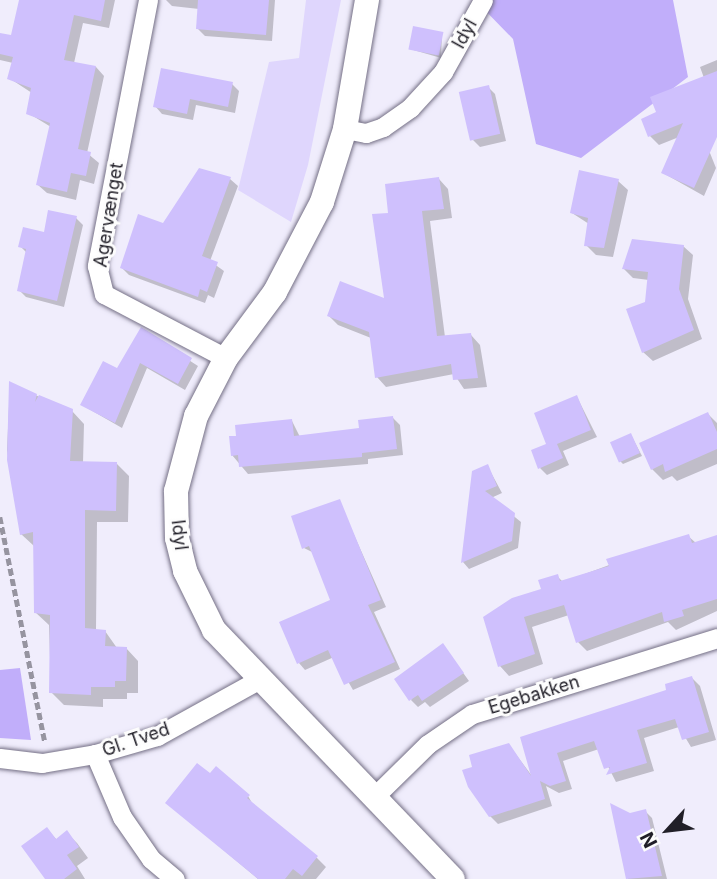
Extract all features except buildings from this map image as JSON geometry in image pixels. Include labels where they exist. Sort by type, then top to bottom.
[{"type":"street","name":"Agervænget","points":[[148,0],[97,266],[104,294],[226,358]]},
{"type":"street","name":"Idyl","points":[[367,0],[345,129],[322,202],[275,292],[226,358],[184,449],[176,491],[177,538],[186,571],[214,630],[453,879]]},
{"type":"street","name":"Idyl","points":[[345,129],[366,132],[383,127],[411,108],[443,72],[483,0]]},
{"type":"street","name":"Egebakken","points":[[375,796],[428,744],[472,714],[717,638]]},
{"type":"street","name":"Gl. Tved","points":[[0,758],[49,761],[95,754],[157,736],[260,679]]},
{"type":"street","points":[[95,754],[122,817],[151,859],[175,879]]},
{"type":"path","points":[[0,517],[49,761]]},
{"type":"shaded area","points":[[306,0],[341,0],[308,165],[291,222],[238,190],[269,62],[299,58]]},
{"type":"shaded area","points":[[475,0],[673,0],[688,77],[581,158],[536,144],[513,39]]},
{"type":"shaded area","points":[[20,668],[31,740],[0,738],[0,670]]}]
